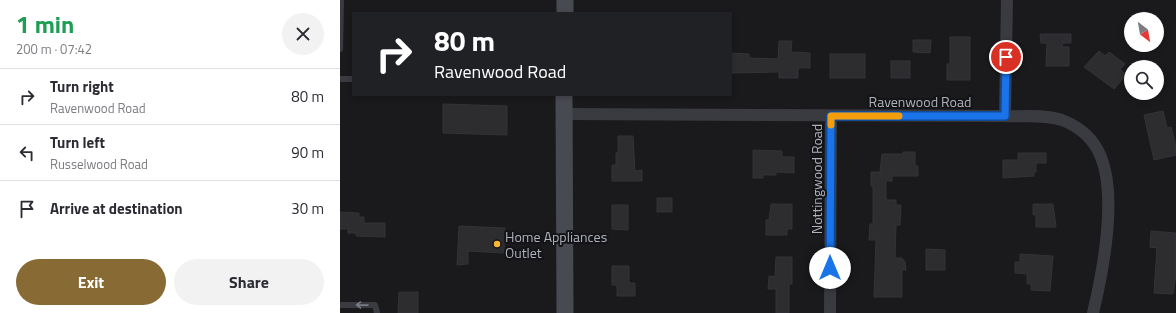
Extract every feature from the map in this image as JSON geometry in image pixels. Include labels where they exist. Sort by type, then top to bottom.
[{"type":"main road","points":[[564,12],[565,0]]},
{"type":"main road","points":[[564,96],[565,313]]},
{"type":"street","points":[[1005,116],[1006,0]]},
{"type":"street","name":"Ravenwood Road","points":[[565,114],[1005,116],[1062,120],[1084,132],[1093,142],[1101,156],[1107,189],[1105,253],[1093,313]]},
{"type":"street","name":"Nottingwood Road","points":[[830,313],[831,116]]},
{"type":"lane","points":[[340,49],[341,0]]},
{"type":"lane","points":[[340,78],[352,79]]},
{"type":"lane","points":[[340,305],[375,305],[377,313]]},
{"type":"building","points":[[1040,34],[1071,34],[1071,43],[1063,43],[1062,47],[1069,47],[1069,66],[1046,66],[1047,43],[1041,43]]},
{"type":"building","points":[[950,37],[970,37],[970,80],[947,80],[947,64],[950,64]]},
{"type":"building","points":[[913,40],[931,40],[930,53],[913,52]]},
{"type":"building","points":[[779,41],[792,41],[791,52],[810,53],[810,68],[798,68],[798,78],[779,78],[779,72],[732,73],[732,53],[749,54],[749,58],[778,59]]},
{"type":"building","points":[[1099,51],[1105,56],[1109,52],[1124,63],[1120,69],[1124,73],[1124,77],[1114,89],[1084,67]]},
{"type":"building","points":[[830,54],[865,54],[865,78],[830,78]]},
{"type":"building","points":[[891,61],[910,61],[910,78],[891,78]]},
{"type":"building","points":[[443,104],[507,106],[507,135],[443,133]]},
{"type":"building","points":[[1163,111],[1167,128],[1171,127],[1176,146],[1176,155],[1154,160],[1144,115]]},
{"type":"building","points":[[618,136],[633,136],[635,171],[642,170],[642,181],[612,181],[612,165],[616,165],[616,153],[618,153]]},
{"type":"building","points":[[753,150],[782,151],[782,157],[794,157],[794,173],[776,172],[776,175],[763,175],[763,178],[753,178]]},
{"type":"building","points":[[903,152],[915,152],[915,166],[918,166],[918,176],[892,176],[892,181],[886,181],[886,200],[896,200],[896,205],[901,205],[900,225],[896,225],[895,258],[902,258],[905,262],[906,270],[902,270],[902,297],[874,297],[876,240],[869,240],[870,224],[873,224],[873,186],[871,186],[871,172],[880,172],[882,154],[903,154]]},
{"type":"building","points":[[1018,153],[1046,153],[1046,163],[1036,163],[1036,172],[1034,172],[1034,176],[1003,178],[1003,160],[1018,160]]},
{"type":"building","points":[[657,198],[672,198],[672,212],[657,212]]},
{"type":"building","points":[[771,204],[792,204],[792,229],[787,229],[787,235],[766,235],[766,220],[769,220]]},
{"type":"building","points":[[1033,204],[1053,204],[1056,227],[1036,227],[1036,215],[1033,215]]},
{"type":"building","points":[[612,205],[628,205],[628,230],[612,229]]},
{"type":"building","points":[[340,212],[359,213],[359,217],[364,217],[364,223],[385,223],[385,237],[356,236],[356,233],[348,233],[348,229],[340,229]]},
{"type":"building","points":[[459,226],[505,228],[504,253],[468,251],[468,264],[457,265]]},
{"type":"building","points":[[1151,231],[1176,233],[1176,275],[1173,294],[1154,293],[1157,248],[1150,247]]},
{"type":"building","points":[[926,249],[945,250],[945,270],[926,270]]},
{"type":"building","points":[[1020,254],[1053,256],[1050,291],[1031,290],[1031,284],[1027,284],[1027,274],[1015,273],[1015,262],[1020,262]]},
{"type":"building","points":[[776,257],[792,257],[792,284],[789,284],[789,313],[776,313],[776,289],[768,289],[769,276],[775,277]]},
{"type":"building","points":[[612,266],[629,266],[629,283],[635,283],[635,296],[617,296],[617,285],[612,285]]},
{"type":"building","points":[[399,292],[418,292],[418,313],[398,313]]},
{"type":"slow traffic","points":[[831,125],[831,116],[899,116]]},
{"type":"place","name":"Home Appliances Outlet","points":[[497,244]]},
{"type":"route","points":[[830,268],[831,116],[1005,116],[1006,57]]}]
